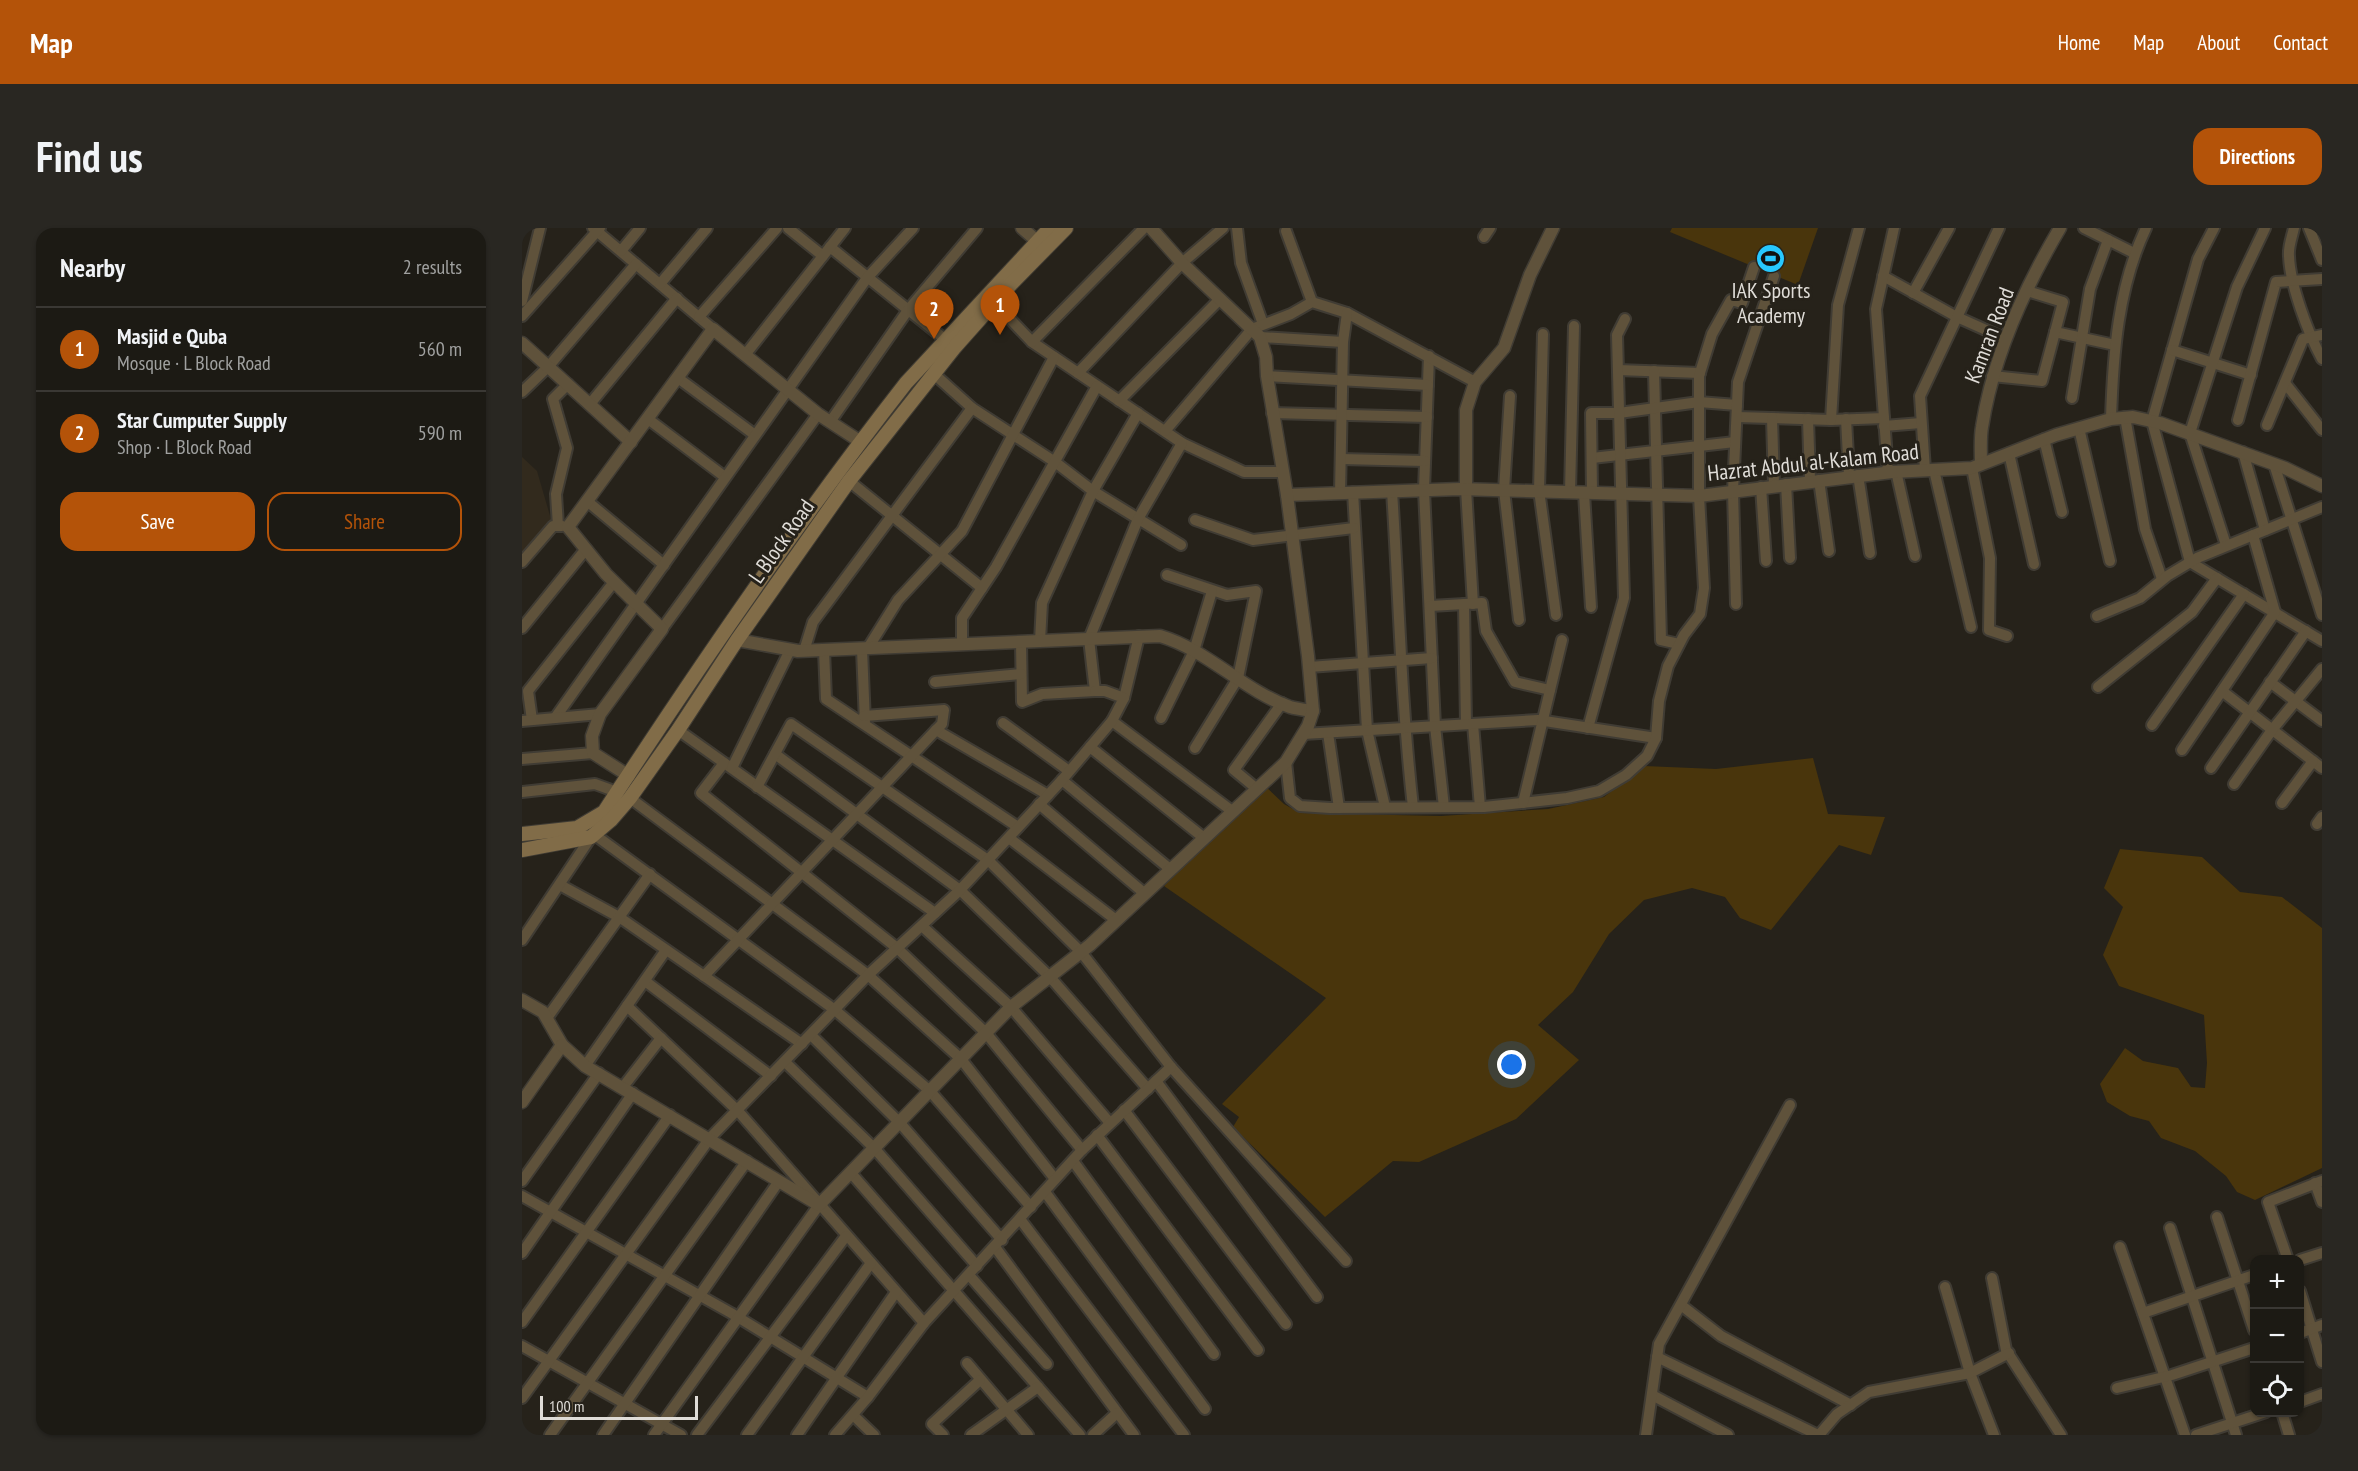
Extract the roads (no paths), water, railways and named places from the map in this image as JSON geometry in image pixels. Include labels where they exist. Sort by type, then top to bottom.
[{"type":"main road","name":"L Block Road","points":[[522,834],[578,828],[603,813],[774,559],[906,383],[994,302],[1041,245],[1050,228]]},
{"type":"main road","name":"L Block Road","points":[[593,836],[630,798],[737,640],[849,481],[933,373],[950,343],[1041,245],[1066,228]]},
{"type":"main road","points":[[522,850],[593,836]]},
{"type":"street","points":[[522,301],[540,228]]},
{"type":"street","points":[[621,251],[640,228]]},
{"type":"street","points":[[660,284],[707,228]]},
{"type":"street","points":[[699,317],[777,228]]},
{"type":"street","points":[[789,228],[867,278],[950,343]]},
{"type":"street","points":[[745,355],[846,228]]},
{"type":"street","points":[[555,718],[867,278],[913,228]]},
{"type":"street","points":[[830,422],[908,310],[977,228]]},
{"type":"street","points":[[1022,228],[1041,245]]},
{"type":"street","points":[[1032,342],[1144,228]]},
{"type":"street","points":[[1151,228],[1182,263],[1220,299],[1258,330],[1343,342]]},
{"type":"street","points":[[1078,373],[1182,263],[1223,228]]},
{"type":"street","points":[[654,1435],[819,1205],[1011,1007],[1082,952],[1286,762],[1303,734],[1313,711],[1287,495],[1272,413],[1266,357],[1241,263],[1237,228]]},
{"type":"street","points":[[1480,807],[1470,724],[1466,410],[1475,382],[1504,348],[1530,274],[1553,228]]},
{"type":"street","points":[[1831,420],[1838,305],[1859,228]]},
{"type":"street","points":[[1894,228],[1876,309],[1884,422],[1892,472],[1915,556]]},
{"type":"street","points":[[1913,293],[1949,228]]},
{"type":"street","points":[[1971,627],[1929,470],[1921,423],[1920,396],[1999,228]]},
{"type":"street","name":"Kamran Road","points":[[1977,466],[1981,429],[1992,376],[2027,291],[2060,228]]},
{"type":"street","points":[[2111,419],[2115,345],[2134,253],[2146,228]]},
{"type":"street","points":[[2214,228],[2198,259],[2152,421],[2190,562],[2321,639]]},
{"type":"street","points":[[2226,545],[2190,433],[2237,287],[2265,228]]},
{"type":"street","points":[[2294,228],[2288,254],[2310,338],[2322,359]]},
{"type":"street","points":[[2309,228],[2322,260]]},
{"type":"street","points":[[522,316],[596,229],[713,329],[818,414],[861,442]]},
{"type":"street","points":[[2091,230],[2134,253]]},
{"type":"street","points":[[1286,231],[1312,302]]},
{"type":"street","points":[[2072,398],[2090,289],[2108,240]]},
{"type":"street","points":[[522,392],[548,367],[636,264]]},
{"type":"street","points":[[1286,762],[1290,798],[1300,806],[1480,807],[1566,798],[1599,791],[1626,776],[1647,756],[1656,738],[1659,701],[1668,666],[1679,644],[1700,615],[1704,588],[1699,496],[1700,373],[1712,334],[1731,300],[1742,303],[1754,267]]},
{"type":"street","points":[[1736,604],[1733,491],[1738,382],[1774,276]]},
{"type":"street","points":[[1883,276],[1957,317],[2006,339]]},
{"type":"street","points":[[2238,420],[2276,282],[2322,279]]},
{"type":"street","points":[[1992,376],[2042,381],[2063,302],[2027,291]]},
{"type":"street","points":[[590,404],[677,298]]},
{"type":"street","points":[[1119,400],[1220,299]]},
{"type":"street","points":[[994,302],[1032,342],[1182,443],[1244,472],[1282,472]]},
{"type":"street","points":[[1165,431],[1258,330],[1312,302],[1347,313],[1475,382]]},
{"type":"street","points":[[1347,313],[1343,342],[1341,459],[1354,528],[1367,730],[1385,807]]},
{"type":"street","points":[[1588,728],[1623,598],[1617,335],[1625,319]]},
{"type":"street","points":[[1570,492],[1574,326]]},
{"type":"street","points":[[522,562],[553,526],[563,526],[587,501],[713,329]]},
{"type":"street","points":[[2055,332],[2115,345]]},
{"type":"street","points":[[1543,334],[1539,490],[1556,615]]},
{"type":"street","points":[[2267,425],[2303,339],[2322,336]]},
{"type":"street","points":[[522,343],[631,442]]},
{"type":"street","points":[[2172,350],[2251,375]]},
{"type":"street","points":[[1429,356],[1424,490],[1435,726],[1444,807]]},
{"type":"street","points":[[865,720],[865,648],[898,600],[963,531],[1054,357]]},
{"type":"street","points":[[1618,370],[1700,373]]},
{"type":"street","points":[[1654,371],[1661,640],[1679,644]]},
{"type":"street","points":[[933,373],[972,408],[1055,462],[1094,491],[1181,545]]},
{"type":"street","points":[[1267,376],[1428,385]]},
{"type":"street","points":[[678,378],[755,435]]},
{"type":"street","points":[[2285,383],[2322,430]]},
{"type":"street","points":[[568,384],[553,399],[567,448],[556,494],[563,526],[614,582],[662,629]]},
{"type":"street","points":[[962,644],[962,618],[996,567],[1097,386]]},
{"type":"street","points":[[1510,396],[1504,490],[1520,620]]},
{"type":"street","points":[[1591,607],[1588,493],[1592,458],[1591,413],[1619,413],[1699,402],[1737,405]]},
{"type":"street","points":[[804,651],[813,622],[972,408]]},
{"type":"street","points":[[1040,641],[1042,603],[1094,491],[1138,413]]},
{"type":"street","points":[[1272,413],[1427,417]]},
{"type":"street","points":[[593,753],[592,736],[600,714],[818,414]]},
{"type":"street","points":[[1737,417],[1921,423]]},
{"type":"street","points":[[2125,417],[2145,529],[2162,579]]},
{"type":"street","name":"Hazrat Abdul al-Kalam Road","points":[[1287,495],[1466,489],[1699,496],[1814,480],[1977,466],[2044,439],[2125,417],[2152,421],[2190,433],[2274,464],[2322,486]]},
{"type":"street","points":[[1766,561],[1774,485],[1772,418]]},
{"type":"street","points":[[648,419],[725,477]]},
{"type":"street","points":[[1808,419],[1814,480],[1829,551]]},
{"type":"street","points":[[1846,419],[1854,476],[1870,553]]},
{"type":"street","points":[[2079,428],[2110,561]]},
{"type":"street","points":[[2044,439],[2062,512]]},
{"type":"street","points":[[1592,458],[1736,442]]},
{"type":"street","points":[[1095,691],[1089,639],[1138,519],[1182,443]]},
{"type":"street","points":[[2243,452],[2265,530]]},
{"type":"street","points":[[2009,453],[2034,564]]},
{"type":"street","points":[[1341,459],[1425,461]]},
{"type":"street","points":[[2274,464],[2322,615]]},
{"type":"street","points":[[1977,466],[1990,558],[1989,630],[2007,636]]},
{"type":"street","points":[[849,481],[982,588]]},
{"type":"street","points":[[1774,485],[1790,558]]},
{"type":"street","points":[[1392,491],[1404,728],[1413,807]]},
{"type":"street","points":[[587,501],[663,565]]},
{"type":"street","points":[[2097,616],[2140,598],[2162,579],[2190,562],[2226,545],[2322,507]]},
{"type":"street","points":[[1195,520],[1253,540],[1354,528]]},
{"type":"street","points":[[2182,750],[2275,612],[2253,534]]},
{"type":"street","points":[[522,628],[586,549]]},
{"type":"street","points":[[1167,575],[1227,595],[1256,591],[1238,678],[1195,748]]},
{"type":"street","points":[[2098,687],[2192,612],[2217,578]]},
{"type":"street","points":[[600,714],[527,721],[528,691],[614,582]]},
{"type":"street","points":[[1161,718],[1194,651],[1212,591]]},
{"type":"street","points":[[2152,725],[2244,594]]},
{"type":"street","points":[[1430,606],[1482,603],[1486,631],[1515,682],[1550,690]]},
{"type":"street","points":[[2211,768],[2306,631]]},
{"type":"street","points":[[522,1398],[710,1138],[868,975],[960,890],[1066,775],[1112,721],[1124,698],[1139,636]]},
{"type":"street","points":[[737,640],[804,651],[1160,636],[1181,643],[1290,707],[1313,711]]},
{"type":"street","points":[[1523,803],[1562,640]]},
{"type":"street","points":[[1021,642],[1022,702],[1042,694],[1095,691],[1105,691],[1124,698]]},
{"type":"street","points":[[790,650],[728,766],[701,794],[897,948],[986,1033],[1082,1150]]},
{"type":"street","points":[[824,650],[826,699],[865,720],[911,756],[1018,827]]},
{"type":"street","points":[[1309,667],[1432,658]]},
{"type":"street","points":[[2234,784],[2272,730],[2322,669]]},
{"type":"street","points":[[935,682],[1021,674]]},
{"type":"street","points":[[2270,682],[2322,721]]},
{"type":"street","points":[[2222,692],[2319,765],[2282,803]]},
{"type":"street","points":[[1257,789],[1234,770],[1282,703]]},
{"type":"street","points":[[704,976],[936,730],[942,723],[944,710],[865,720]]},
{"type":"street","points":[[1112,721],[1232,811]]},
{"type":"street","points":[[1303,734],[1542,721],[1656,738]]},
{"type":"street","points":[[1003,723],[1066,775],[1170,869]]},
{"type":"street","points":[[758,787],[791,724],[988,860],[1082,952],[1171,1067],[1346,1261]]},
{"type":"street","points":[[678,730],[935,913]]},
{"type":"street","points":[[936,730],[1048,795]]},
{"type":"street","points":[[1328,733],[1339,808]]},
{"type":"street","points":[[1090,747],[1204,838]]},
{"type":"street","points":[[522,759],[593,753],[629,776]]},
{"type":"street","points":[[775,754],[960,890],[1050,976],[1152,1085],[1317,1297]]},
{"type":"street","points":[[522,792],[595,784],[617,792]]},
{"type":"street","points":[[630,798],[868,975],[961,1059],[1055,1179]]},
{"type":"street","points":[[1039,804],[1144,893]]},
{"type":"street","points":[[522,940],[593,836],[650,874],[835,1010],[930,1091],[1031,1207]]},
{"type":"street","points":[[1009,838],[1116,920]]},
{"type":"street","points":[[547,1018],[650,874]]},
{"type":"street","points":[[560,885],[619,917],[802,1044]]},
{"type":"street","points":[[922,926],[1011,1007],[1110,1123]]},
{"type":"street","points":[[585,1066],[666,950]]},
{"type":"street","points":[[645,981],[771,1076]]},
{"type":"street","points":[[522,1000],[543,1012],[562,1045],[585,1066],[710,1138],[819,1205]]},
{"type":"street","points":[[627,1006],[738,1111],[924,1323]]},
{"type":"street","points":[[811,1035],[900,1123],[998,1244],[1134,1435]]},
{"type":"street","points":[[522,1253],[551,1212],[661,1038]]},
{"type":"street","points":[[522,1102],[562,1045]]},
{"type":"street","points":[[785,1062],[875,1149],[977,1266]]},
{"type":"street","points":[[836,1435],[924,1323],[1055,1179],[1097,1135],[1171,1067]]},
{"type":"street","points":[[522,1181],[599,1073]]},
{"type":"street","points":[[1646,1435],[1659,1344],[1790,1105]]},
{"type":"street","points":[[1124,1110],[1286,1324]]},
{"type":"street","points":[[522,1322],[669,1115]]},
{"type":"street","points":[[1097,1135],[1258,1350]]},
{"type":"street","points":[[550,1435],[747,1161]]},
{"type":"street","points":[[1073,1161],[1214,1354]]},
{"type":"street","points":[[850,1173],[1080,1435]]},
{"type":"street","points":[[603,1435],[779,1181]]},
{"type":"street","points":[[2286,1255],[2268,1202],[2319,1182],[2322,1202]]},
{"type":"street","points":[[1045,1191],[1205,1409]]},
{"type":"street","points":[[522,1196],[738,1318],[868,1397]]},
{"type":"street","points":[[2217,1217],[2250,1318]]},
{"type":"street","points":[[1020,1219],[1184,1435]]},
{"type":"street","points":[[2170,1228],[2236,1435]]},
{"type":"street","points":[[697,1435],[846,1236]]},
{"type":"street","points":[[2120,1247],[2185,1435]]},
{"type":"street","points":[[2304,1259],[2322,1253]]},
{"type":"street","points":[[747,1435],[871,1263]]},
{"type":"street","points":[[969,1275],[1047,1364]]},
{"type":"street","points":[[2143,1313],[2250,1276]]},
{"type":"street","points":[[1992,1278],[2009,1353],[2061,1435]]},
{"type":"street","points":[[1945,1287],[1970,1373],[1994,1435]]},
{"type":"street","points":[[796,1435],[896,1292]]},
{"type":"street","points":[[2304,1299],[2317,1327],[2322,1362]]},
{"type":"street","points":[[1681,1305],[1721,1336],[1851,1405]]},
{"type":"street","points":[[522,1346],[681,1435]]},
{"type":"street","points":[[2117,1388],[2166,1376],[2250,1349]]},
{"type":"street","points":[[1657,1357],[1819,1435],[1837,1414],[1869,1392],[1970,1373],[2009,1353]]},
{"type":"street","points":[[967,1363],[1028,1435]]},
{"type":"street","points":[[943,1435],[932,1424],[981,1380]]},
{"type":"street","points":[[970,1435],[987,1431],[1006,1410],[1038,1387]]},
{"type":"street","points":[[2304,1401],[2322,1394]]},
{"type":"street","points":[[1652,1395],[1728,1435]]},
{"type":"street","points":[[1093,1435],[1117,1413]]},
{"type":"street","points":[[853,1415],[874,1435]]},
{"type":"street","points":[[2196,1435],[2252,1417]]},
{"type":"street","points":[[2283,1417],[2289,1435]]},
{"type":"place","name":"IAK Sports Academy","points":[[1771,258]]},
{"type":"place","name":"Masjid e Quba","points":[[1000,335]]},
{"type":"place","name":"Star Cumputer Supply","points":[[934,339]]}]
